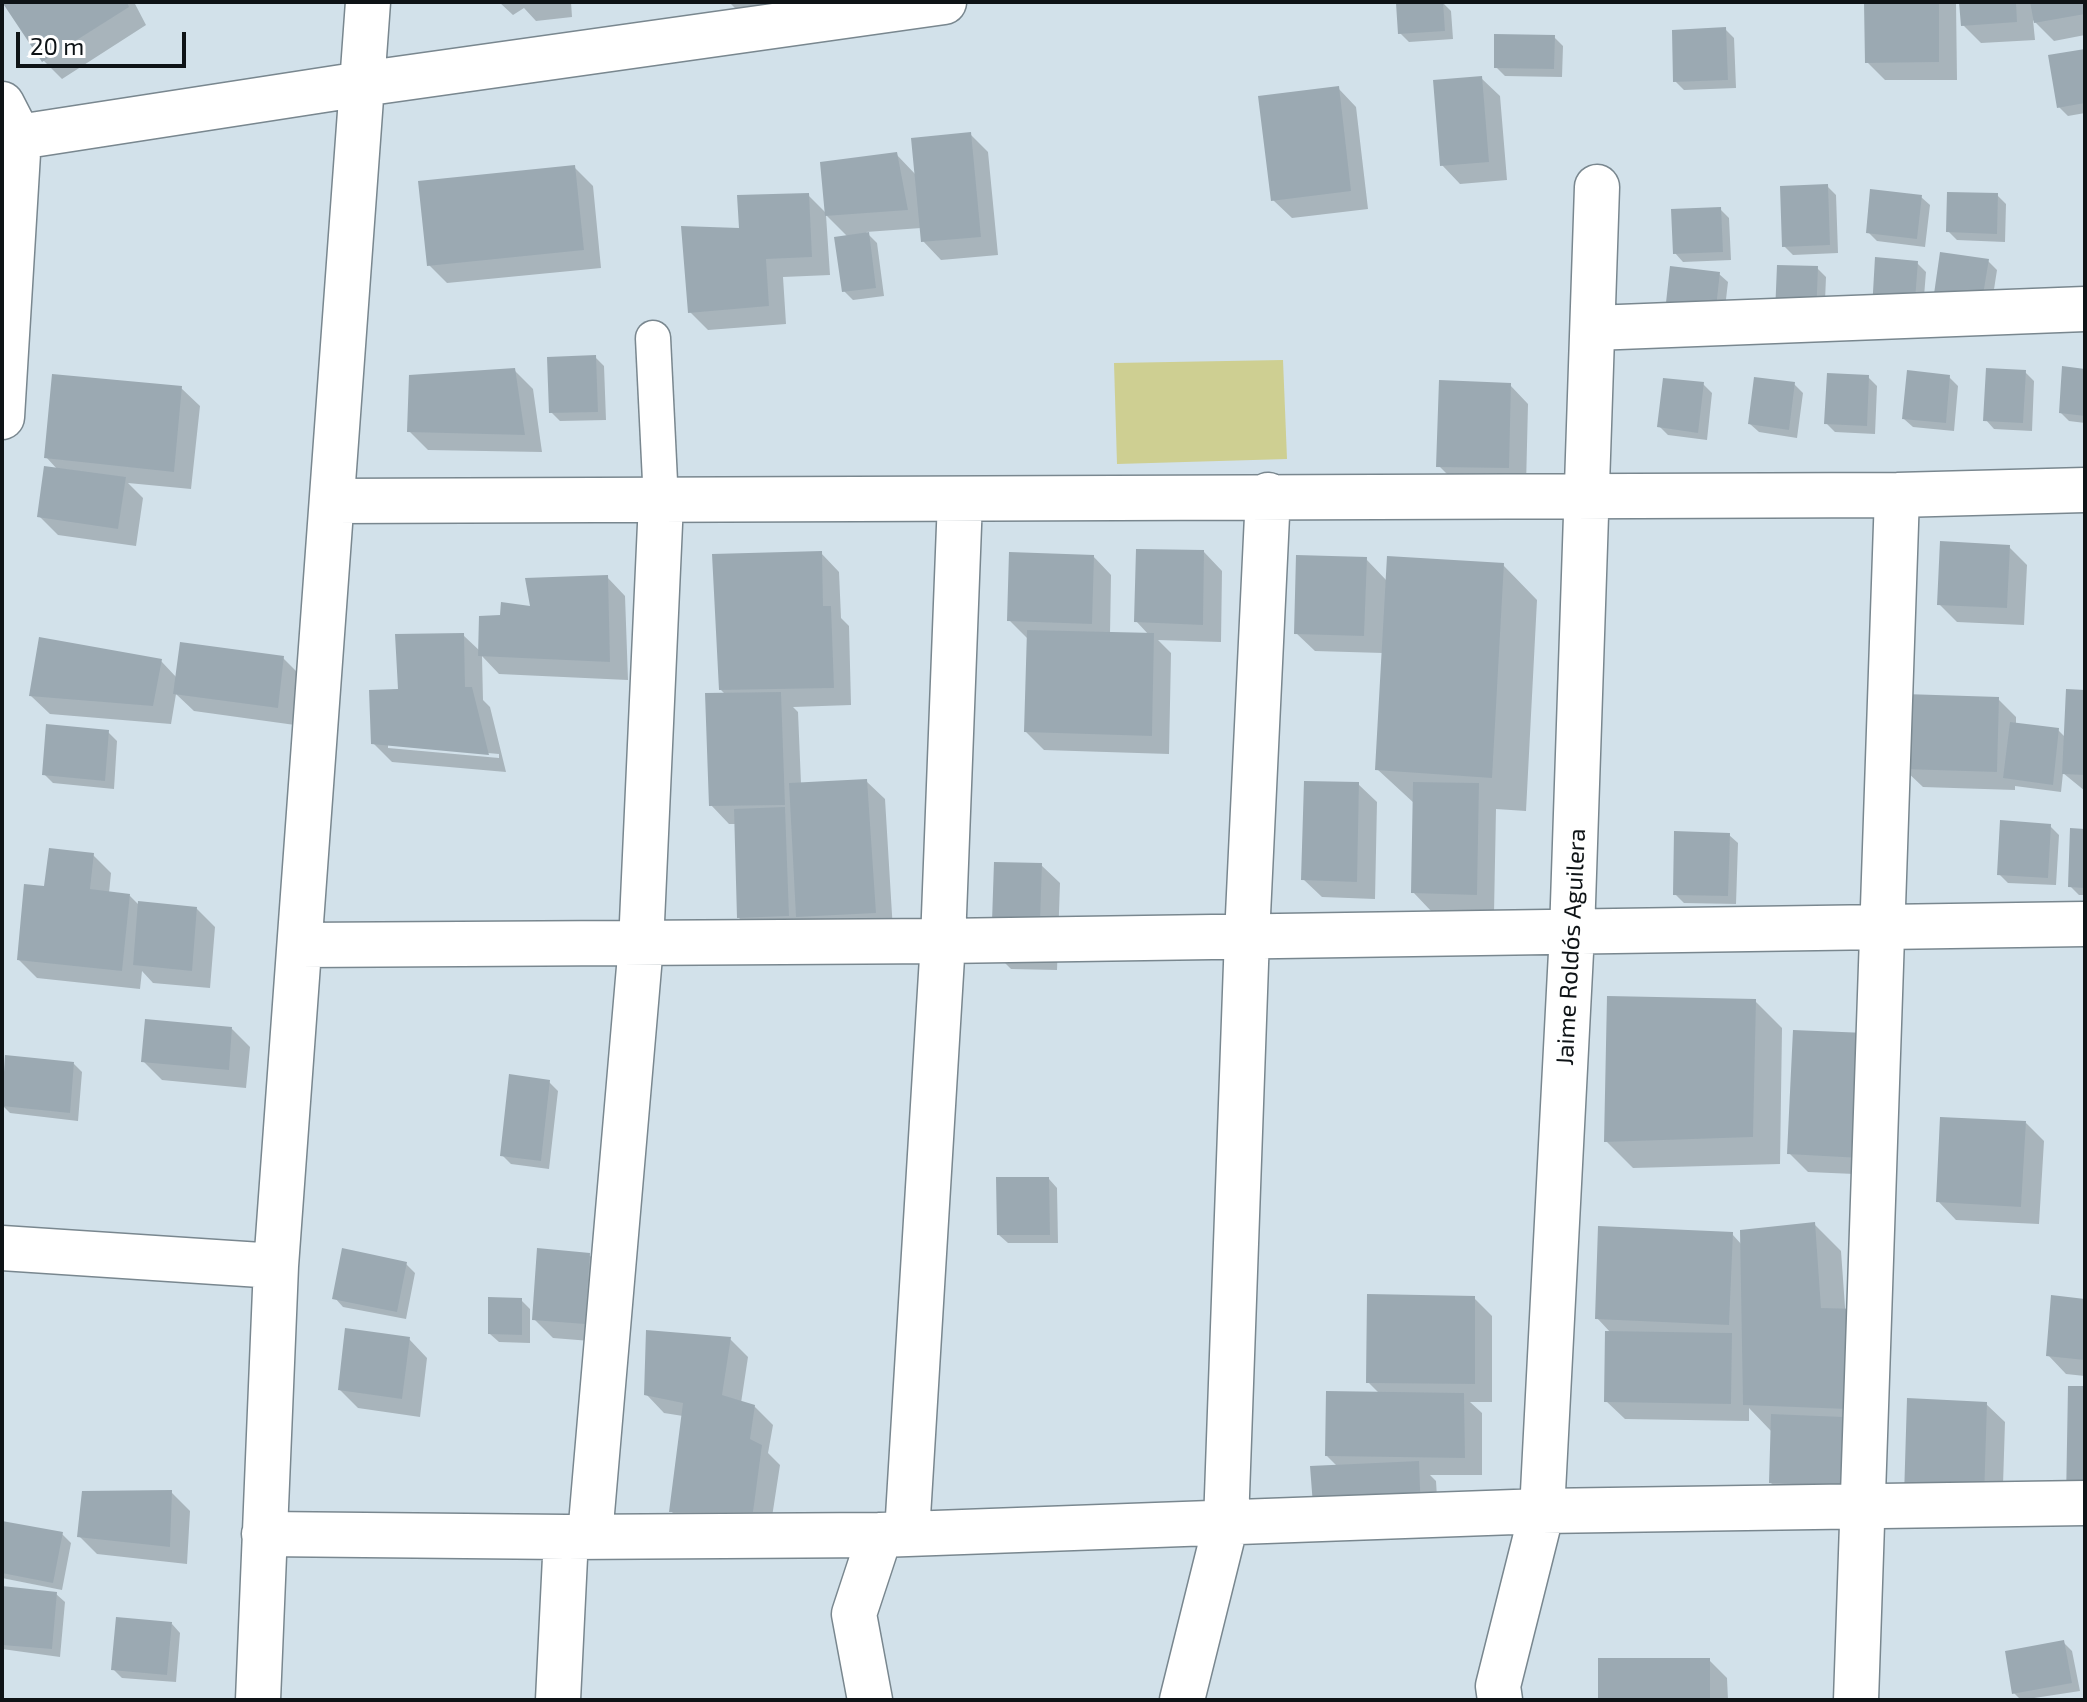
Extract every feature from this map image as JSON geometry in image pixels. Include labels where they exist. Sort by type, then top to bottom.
[{"type":"street","points":[[334,2],[362,69]]},
{"type":"street","points":[[258,1700],[276,1266],[368,2]]},
{"type":"street","points":[[2,417],[8,128],[362,69],[847,9],[944,2]]},
{"type":"street","name":"Jaime Roldós Aguilera","points":[[1500,1700],[1498,1686],[1542,1511],[1572,933],[1597,187]]},
{"type":"street","points":[[1593,328],[2085,309]]},
{"type":"street","points":[[334,501],[661,502],[1268,495],[1589,497],[2085,490]]},
{"type":"street","points":[[1182,1700],[1226,1523],[1247,936],[1268,495]]},
{"type":"street","points":[[1856,1700],[1897,495]]},
{"type":"street","points":[[870,1700],[854,1614],[893,1534],[943,941],[960,500]]},
{"type":"street","points":[[558,1700],[641,944],[661,502]]},
{"type":"street","points":[[300,945],[943,941],[2085,924]]},
{"type":"street","points":[[2,1248],[276,1266]]},
{"type":"street","points":[[264,1534],[578,1537],[893,1534],[1542,1511],[2085,1503]]},
{"type":"lane","points":[[653,338],[661,502]]},
{"type":"green space","points":[[1283,360],[1287,459],[1117,464],[1114,363]]},
{"type":"building","points":[[2,2],[127,2],[129,7],[42,62]]},
{"type":"building","points":[[1443,2],[1445,31],[1398,34],[1396,3]]},
{"type":"building","points":[[1864,2],[1939,2],[1939,62],[1865,63]]},
{"type":"building","points":[[1959,2],[2016,2],[2017,22],[1961,26]]},
{"type":"building","points":[[2030,2],[2085,2],[2085,14],[2034,23]]},
{"type":"building","points":[[1726,27],[1728,80],[1673,82],[1672,30]]},
{"type":"building","points":[[1494,34],[1555,35],[1554,69],[1494,68]]},
{"type":"building","points":[[2085,49],[2085,103],[2057,108],[2048,55]]},
{"type":"building","points":[[1482,76],[1489,162],[1440,166],[1433,80]]},
{"type":"building","points":[[1339,86],[1351,191],[1271,201],[1258,96]]},
{"type":"building","points":[[971,132],[981,237],[921,242],[911,138]]},
{"type":"building","points":[[897,152],[908,210],[825,216],[820,162]]},
{"type":"building","points":[[575,165],[584,250],[427,266],[418,181]]},
{"type":"building","points":[[1828,184],[1830,245],[1782,247],[1780,186]]},
{"type":"building","points":[[1870,189],[1922,195],[1917,239],[1866,233]]},
{"type":"building","points":[[1947,192],[1998,193],[1997,234],[1946,232]]},
{"type":"building","points":[[809,193],[812,257],[766,259],[769,306],[688,313],[681,226],[739,228],[737,195]]},
{"type":"building","points":[[1721,207],[1723,252],[1673,254],[1671,209]]},
{"type":"building","points":[[869,232],[876,288],[842,292],[834,237]]},
{"type":"building","points":[[1940,252],[1989,259],[1981,307],[1933,301]]},
{"type":"building","points":[[1875,257],[1918,261],[1914,314],[1872,310]]},
{"type":"building","points":[[1777,265],[1818,266],[1816,317],[1775,314]]},
{"type":"building","points":[[1670,266],[1720,272],[1715,317],[1665,312]]},
{"type":"building","points":[[596,355],[598,412],[549,413],[547,357]]},
{"type":"building","points":[[2062,366],[2085,369],[2085,416],[2059,413]]},
{"type":"building","points":[[515,368],[525,435],[407,432],[409,375]]},
{"type":"building","points":[[1986,368],[2026,370],[2023,423],[1983,421]]},
{"type":"building","points":[[1907,370],[1950,375],[1946,423],[1902,419]]},
{"type":"building","points":[[1827,373],[1869,375],[1867,426],[1824,424]]},
{"type":"building","points":[[52,374],[182,386],[174,472],[44,458]]},
{"type":"building","points":[[1754,377],[1795,382],[1789,430],[1748,424]]},
{"type":"building","points":[[1663,378],[1704,382],[1698,433],[1657,427]]},
{"type":"building","points":[[1439,380],[1511,383],[1509,468],[1436,467]]},
{"type":"building","points":[[44,466],[126,477],[118,529],[37,517]]},
{"type":"building","points":[[1940,541],[2010,545],[2007,608],[1937,605]]},
{"type":"building","points":[[1136,549],[1204,550],[1203,625],[1134,622]]},
{"type":"building","points":[[822,551],[823,606],[831,606],[834,688],[719,690],[712,554]]},
{"type":"building","points":[[1009,552],[1094,555],[1092,624],[1007,621]]},
{"type":"building","points":[[1296,555],[1367,557],[1364,636],[1294,634]]},
{"type":"building","points":[[1387,556],[1504,563],[1492,778],[1375,770]]},
{"type":"building","points":[[608,575],[610,662],[478,656],[479,616],[500,615],[501,602],[530,606],[525,578]]},
{"type":"building","points":[[1027,630],[1154,633],[1152,736],[1024,732]]},
{"type":"building","points":[[464,633],[465,687],[472,687],[489,755],[371,744],[369,690],[398,689],[395,634]]},
{"type":"building","points":[[39,637],[162,659],[153,706],[29,696]]},
{"type":"building","points":[[180,642],[284,656],[278,708],[173,694]]},
{"type":"building","points":[[2066,689],[2085,690],[2085,775],[2062,774]]},
{"type":"building","points":[[781,692],[785,805],[709,806],[705,693]]},
{"type":"building","points":[[1904,694],[1999,697],[1997,772],[1902,769]]},
{"type":"building","points":[[2010,722],[2059,728],[2053,785],[2003,778]]},
{"type":"building","points":[[46,724],[109,730],[105,781],[42,775]]},
{"type":"building","points":[[867,779],[876,913],[796,917],[789,783]]},
{"type":"building","points":[[1304,781],[1359,782],[1357,882],[1301,880]]},
{"type":"building","points":[[1413,782],[1479,783],[1477,895],[1411,893]]},
{"type":"building","points":[[785,807],[789,916],[737,918],[734,809]]},
{"type":"building","points":[[2000,820],[2051,824],[2048,878],[1997,875]]},
{"type":"building","points":[[2070,828],[2085,829],[2085,888],[2068,887]]},
{"type":"building","points":[[1674,831],[1730,833],[1728,896],[1673,895]]},
{"type":"building","points":[[49,848],[94,853],[90,889],[130,894],[122,971],[17,960],[24,884],[44,886]]},
{"type":"building","points":[[994,862],[1042,863],[1039,953],[991,952]]},
{"type":"building","points":[[138,901],[197,907],[192,971],[133,965]]},
{"type":"building","points":[[1607,996],[1756,999],[1753,1137],[1604,1142]]},
{"type":"building","points":[[145,1019],[232,1027],[229,1070],[141,1062]]},
{"type":"building","points":[[1793,1030],[1866,1033],[1861,1158],[1787,1154]]},
{"type":"building","points":[[5,1055],[74,1062],[70,1113],[2,1106]]},
{"type":"building","points":[[509,1074],[550,1080],[541,1161],[500,1156]]},
{"type":"building","points":[[1940,1117],[2026,1121],[2021,1207],[1936,1202]]},
{"type":"building","points":[[996,1177],[1049,1177],[1050,1235],[997,1235]]},
{"type":"building","points":[[1815,1222],[1821,1308],[1861,1309],[1847,1409],[1743,1405],[1740,1230]]},
{"type":"building","points":[[1598,1226],[1733,1232],[1729,1325],[1595,1319]]},
{"type":"building","points":[[342,1248],[407,1262],[397,1312],[332,1299]]},
{"type":"building","points":[[537,1248],[590,1253],[585,1324],[532,1320]]},
{"type":"building","points":[[1367,1294],[1475,1296],[1475,1384],[1366,1383]]},
{"type":"building","points":[[2051,1295],[2085,1299],[2085,1360],[2046,1356]]},
{"type":"building","points":[[488,1297],[522,1298],[522,1335],[488,1334]]},
{"type":"building","points":[[345,1328],[410,1337],[402,1399],[338,1390]]},
{"type":"building","points":[[646,1330],[731,1337],[722,1395],[755,1405],[750,1439],[762,1445],[753,1512],[669,1512],[683,1403],[644,1395]]},
{"type":"building","points":[[1605,1331],[1732,1333],[1731,1404],[1604,1402]]},
{"type":"building","points":[[2068,1386],[2085,1386],[2085,1501],[2066,1501]]},
{"type":"building","points":[[1326,1391],[1464,1393],[1465,1458],[1325,1456]]},
{"type":"building","points":[[1907,1398],[1987,1402],[1984,1500],[1904,1497]]},
{"type":"building","points":[[1771,1414],[1844,1417],[1841,1486],[1769,1483]]},
{"type":"building","points":[[1419,1461],[1421,1513],[1314,1518],[1310,1466]]},
{"type":"building","points":[[172,1490],[170,1547],[77,1537],[82,1491]]},
{"type":"building","points":[[2,1521],[63,1532],[53,1583],[2,1573]]},
{"type":"building","points":[[2,1586],[57,1592],[52,1649],[2,1645]]},
{"type":"building","points":[[116,1617],[172,1622],[167,1675],[111,1670]]},
{"type":"building","points":[[2064,1640],[2072,1683],[2012,1694],[2005,1651]]},
{"type":"building","points":[[1598,1658],[1710,1658],[1710,1700],[1598,1700]]}]
